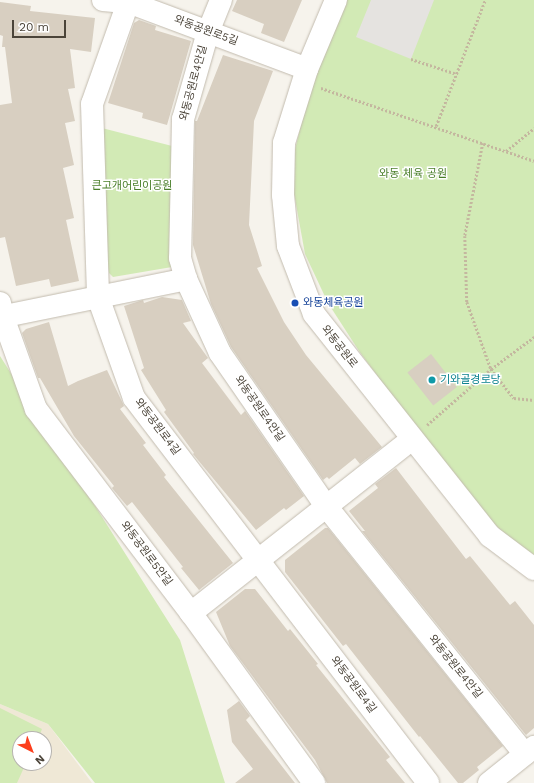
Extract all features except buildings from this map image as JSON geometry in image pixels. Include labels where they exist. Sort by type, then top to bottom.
[{"type":"street","name":"와동공원로5길","points":[[103,0],[129,1],[208,32],[306,76]]},
{"type":"street","name":"와동공원로4안길","points":[[221,0],[208,32],[183,119],[180,258],[186,279],[220,354],[326,506],[530,750]]},
{"type":"street","name":"와동공원로","points":[[336,0],[306,76],[284,143],[284,195],[288,246],[314,314],[490,536],[534,570]]},
{"type":"street","name":"와동공원로4길","points":[[129,1],[92,104],[98,297],[134,398],[428,783]]},
{"type":"street","points":[[1,312],[98,297],[186,279]]},
{"type":"street","name":"와동공원로5안길","points":[[1,312],[36,409],[191,613],[311,782]]},
{"type":"street","points":[[191,613],[412,439]]},
{"type":"street","points":[[489,783],[530,750]]},
{"type":"path","points":[[436,126],[486,0]]},
{"type":"path","points":[[411,59],[457,74]]},
{"type":"path","points":[[306,76],[436,126],[534,161]]},
{"type":"path","points":[[506,151],[534,128]]},
{"type":"path","points":[[483,143],[465,236],[467,302],[491,369],[514,398],[534,400]]},
{"type":"path","points":[[412,439],[491,369],[534,336]]},
{"type":"shaded area","points":[[371,0],[434,0],[411,59],[356,37]]},
{"type":"shaded area","points":[[0,704],[48,724],[92,783],[0,783]]},
{"type":"green space","name":"와동 체육 공원","points":[[345,0],[534,0],[534,555],[513,542],[465,496],[359,351],[328,303],[305,254],[290,171],[306,103]]},
{"type":"green space","name":"큰고개어린이공원","points":[[98,127],[176,147],[172,267],[113,277],[109,273],[90,187]]},
{"type":"green space","points":[[0,356],[180,640],[225,783],[95,783],[48,724],[0,704]]},
{"type":"green space","points":[[0,708],[42,729],[41,731],[12,731],[12,771],[22,771],[17,783],[0,783]]},
{"type":"place","name":"와동체육공원","points":[[295,303]]},
{"type":"place","name":"기와골경로당","points":[[432,380]]}]
